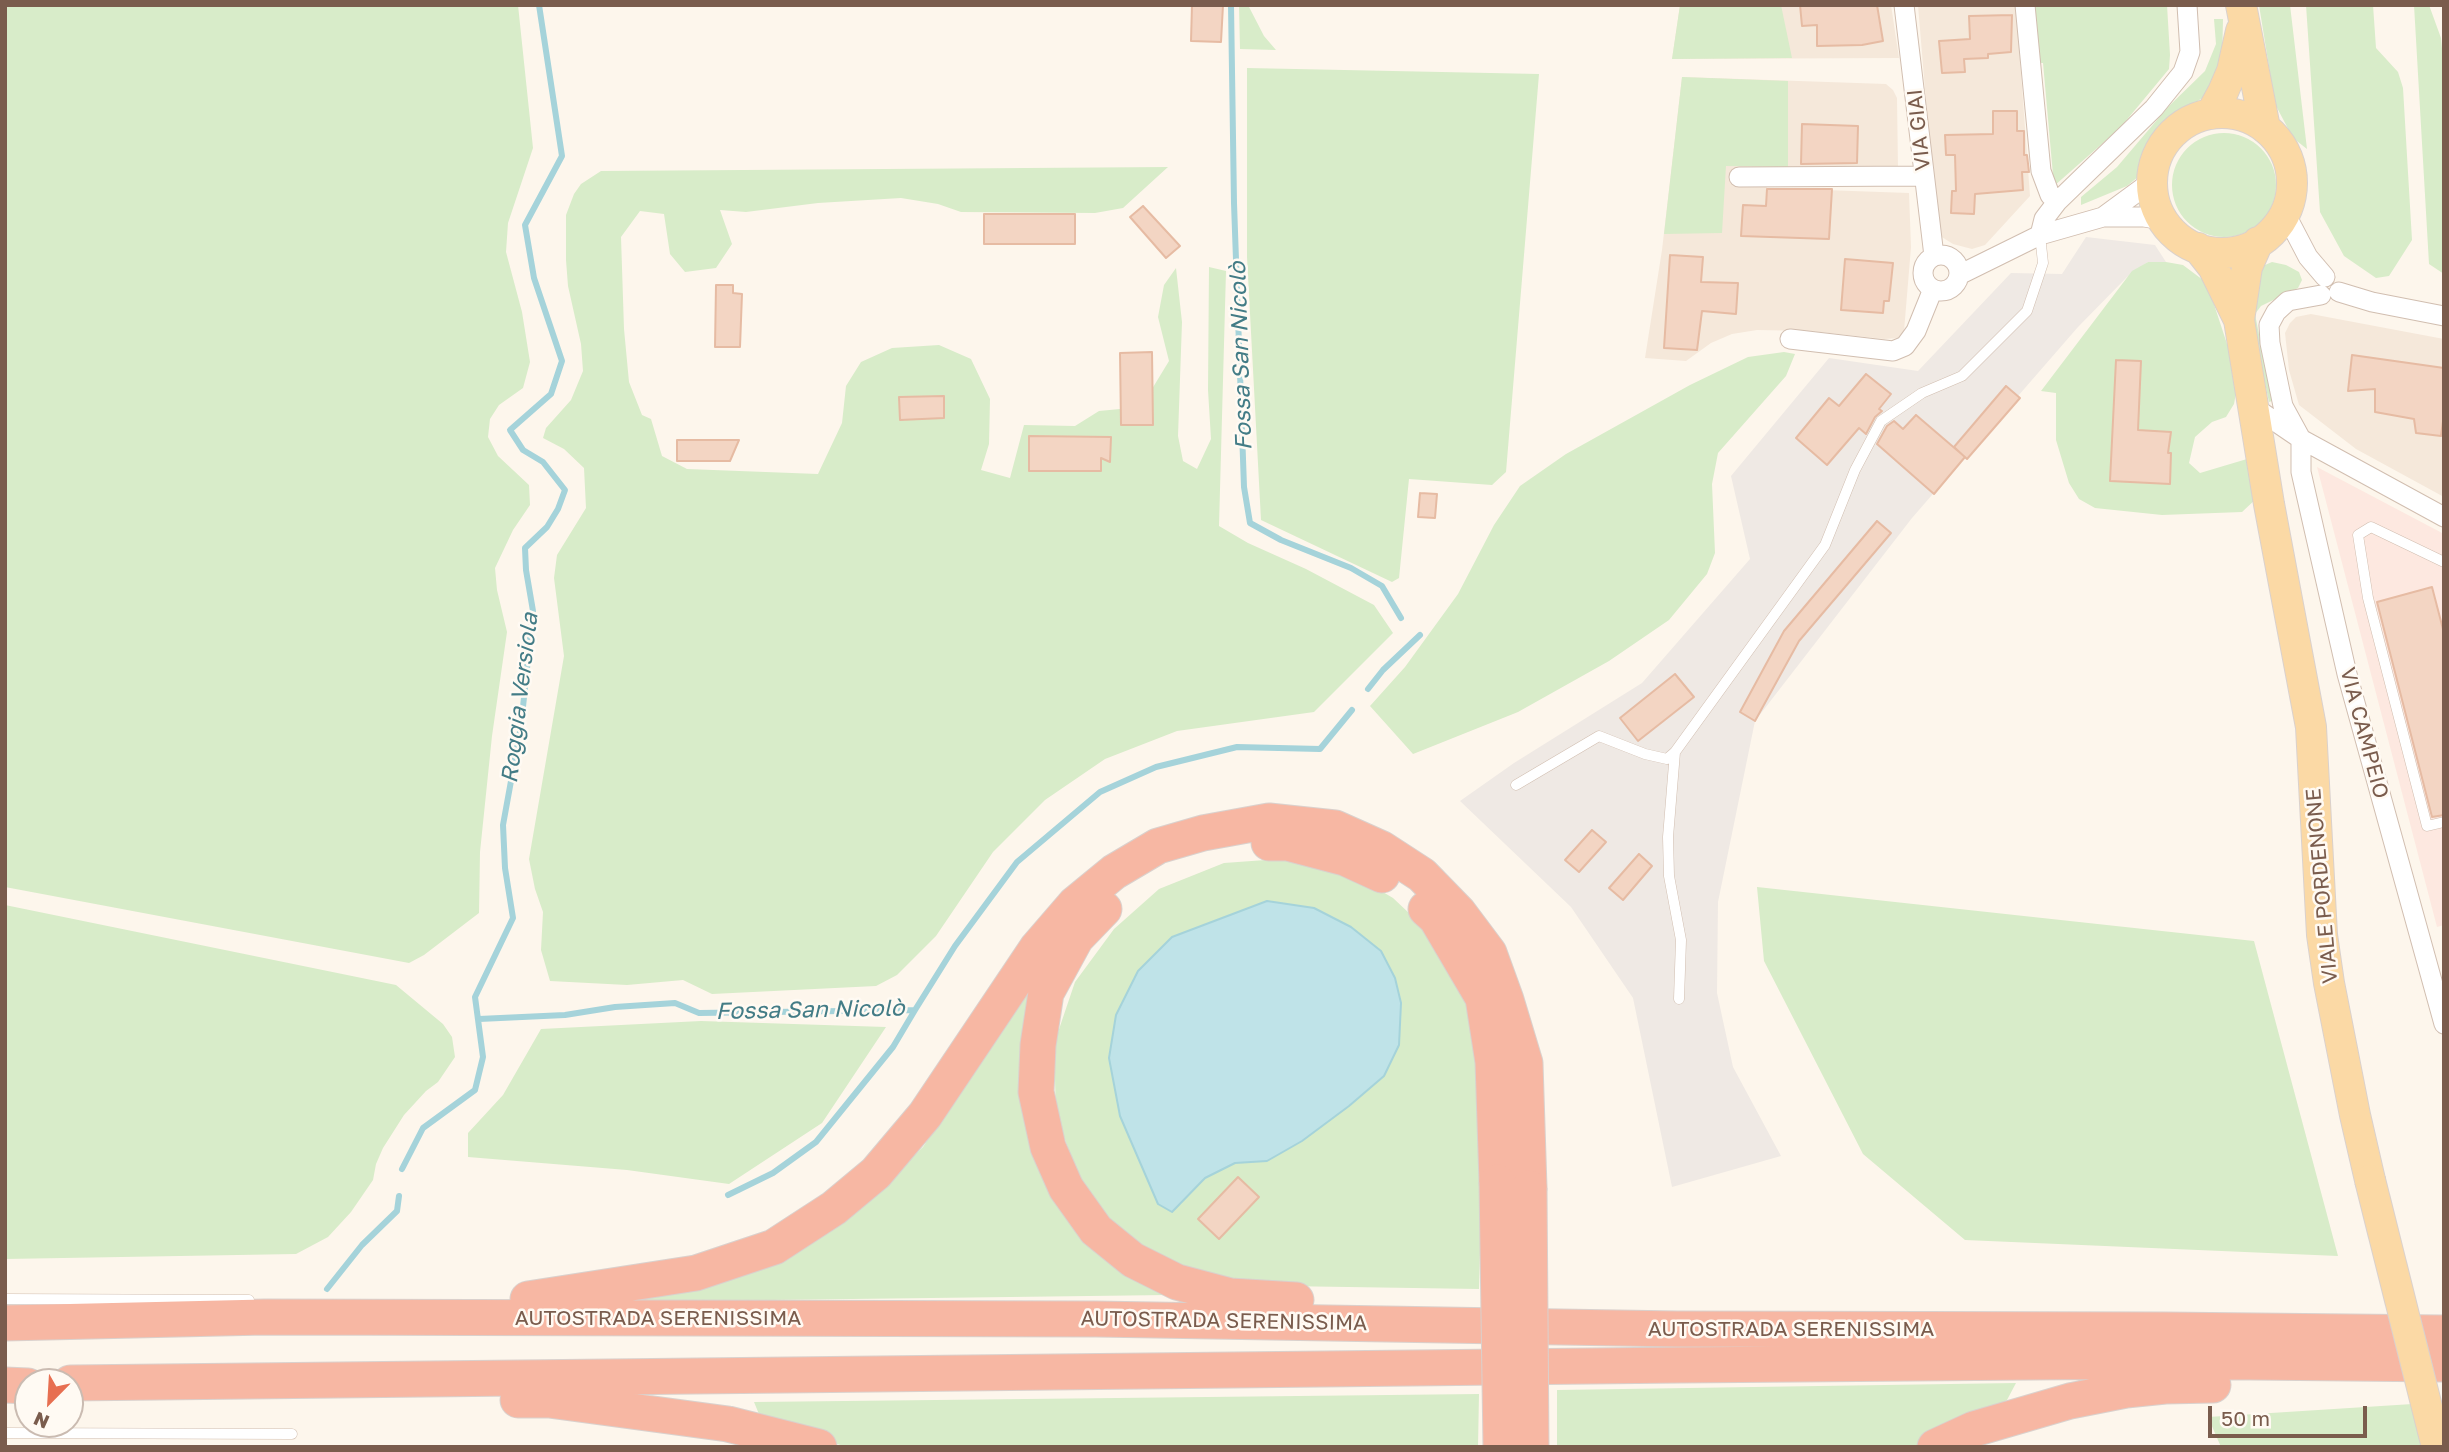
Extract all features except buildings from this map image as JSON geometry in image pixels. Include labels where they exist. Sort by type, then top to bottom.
[{"type":"highway","points":[[263,1309],[444,1307],[563,1295],[696,1273],[774,1247],[834,1208],[876,1173],[925,1115],[1037,948],[1075,904],[1114,872],[1158,846],[1203,833],[1269,821],[1335,828],[1382,849],[1422,876],[1459,913],[1489,953],[1525,1063],[1513,1185],[1501,1447]]},
{"type":"highway","points":[[1531,1447],[1513,1185],[1483,998],[1436,918],[1400,886],[1373,869],[1345,858],[1288,844],[1238,842],[1178,860],[1115,898],[1076,938],[1046,993],[1038,1045],[1036,1093],[1048,1147],[1066,1188],[1096,1230],[1133,1260],[1177,1282],[1230,1296],[1387,1303],[1677,1329]]},
{"type":"highway","name":"AUTOSTRADA SERENISSIMA","points":[[5,1323],[263,1309],[1677,1329],[2444,1334]]},
{"type":"highway","name":"AUTOSTRADA SERENISSIMA","points":[[84,1385],[1709,1364],[2152,1361],[2444,1364]]},
{"type":"highway","points":[[1935,1447],[1974,1429],[2021,1414],[2126,1390],[2165,1386],[2444,1380]]},
{"type":"highway","points":[[84,1386],[357,1398],[549,1400],[728,1424],[819,1447]]},
{"type":"main road","points":[[2211,114],[2232,71],[2242,13]]},
{"type":"main road","points":[[2242,13],[2265,128]]},
{"type":"main road","points":[[2163,220],[2155,203],[2152,181],[2156,159],[2169,136],[2189,121],[2211,114],[2239,115],[2265,128],[2280,145],[2290,169],[2291,194],[2285,213]]},
{"type":"main road","name":"VIALE PORDENONE","points":[[2163,220],[2175,235],[2198,248],[2213,252],[2230,252],[2258,242],[2273,230],[2285,213]]},
{"type":"main road","name":"VIALE PORDENONE","points":[[2239,320],[2247,267],[2258,242]]},
{"type":"main road","name":"VIALE PORDENONE","points":[[2198,248],[2213,267],[2239,320],[2254,407],[2282,438],[2269,504],[2311,727],[2321,924],[2329,983],[2370,1180],[2437,1447]]},
{"type":"street","name":"VIA GIAI","points":[[1904,5],[1934,256]]},
{"type":"street","points":[[2025,5],[2040,172],[2050,195],[2057,202]]},
{"type":"street","points":[[2039,235],[2044,219],[2057,202],[2154,108],[2183,72],[2190,52],[2187,5]]},
{"type":"street","points":[[1739,177],[1923,176]]},
{"type":"street","points":[[2103,218],[2152,181]]},
{"type":"street","points":[[2285,213],[2328,288],[2372,302],[2444,316]]},
{"type":"street","points":[[1959,275],[1952,258],[1940,254],[1925,263],[1925,281],[1933,289],[1950,288],[1959,275],[2039,235],[2103,218],[2144,217],[2163,220]]},
{"type":"street","name":"VIA CAMPEIO","points":[[2328,288],[2288,301],[2276,312],[2269,325],[2283,406],[2282,438],[2300,453],[2304,485],[2347,674],[2444,1024]]},
{"type":"street","points":[[1790,339],[1893,351],[1905,346],[1916,331],[1933,289]]},
{"type":"street","points":[[2282,438],[2444,517]]},
{"type":"lane","points":[[1516,785],[1599,736],[1645,754],[1667,759],[1675,752],[1825,545],[1855,470],[1881,421],[1922,393],[1962,376],[2027,311],[2043,263],[2039,235]]},
{"type":"lane","points":[[2444,562],[2371,527],[2358,536],[2368,598],[2427,826],[2444,822]]},
{"type":"lane","points":[[1675,752],[1668,850],[1669,876],[1681,940],[1679,999]]},
{"type":"lane","points":[[5,1299],[263,1309]]},
{"type":"lane","points":[[5,1433],[292,1434]]},
{"type":"shaded area","points":[[1680,5],[1891,5],[1899,58],[1672,59]]},
{"type":"shaded area","points":[[1918,5],[2016,5],[2030,196],[1985,245],[1972,249],[1953,244],[1937,234]]},
{"type":"shaded area","points":[[1682,77],[1886,84],[1893,90],[1897,98],[1898,169],[1764,167],[1767,188],[1909,193],[1911,247],[1904,331],[1900,338],[1757,330],[1732,334],[1711,343],[1686,361],[1645,358],[1662,250]]},
{"type":"shaded area","points":[[2086,237],[2155,245],[2166,262],[2148,262],[2127,277],[2078,327],[1912,518],[1755,721],[1718,902],[1717,993],[1733,1067],[1781,1156],[1672,1187],[1633,998],[1571,907],[1460,801],[1514,763],[1642,683],[1750,559],[1731,476],[1829,358],[1918,371],[2011,273],[2062,274]]},
{"type":"shaded area","points":[[2311,314],[2444,339],[2444,497],[2356,449],[2299,405],[2289,370],[2285,333],[2296,317]]},
{"type":"shaded area","points":[[2317,467],[2444,534],[2444,925],[2437,927]]},
{"type":"green space","points":[[5,5],[518,5],[533,148],[508,223],[506,252],[522,312],[530,362],[523,388],[499,405],[490,419],[488,437],[498,456],[529,485],[530,505],[513,530],[495,568],[507,632],[492,736],[480,852],[479,913],[424,955],[409,963],[5,887]]},
{"type":"green space","points":[[1239,5],[1248,5],[1264,36],[1276,50],[1240,49]]},
{"type":"green space","points":[[1680,5],[1781,5],[1792,58],[1672,59]]},
{"type":"green space","points":[[2031,5],[2167,5],[2169,69],[2120,128],[2054,186],[2043,63],[2037,63]]},
{"type":"green space","points":[[2259,5],[2290,5],[2307,149],[2293,138],[2275,104]]},
{"type":"green space","points":[[2306,5],[2373,5],[2376,48],[2398,72],[2403,88],[2412,240],[2389,276],[2376,278],[2344,256],[2320,212]]},
{"type":"green space","points":[[2414,5],[2429,5],[2441,38],[2444,69],[2444,274],[2429,264]]},
{"type":"green space","points":[[2214,19],[2223,19],[2222,65],[2209,93],[2159,129],[2147,150],[2145,163],[2138,177],[2127,186],[2081,205],[2081,197],[2117,167],[2168,107],[2205,71],[2216,44]]},
{"type":"green space","points":[[1247,68],[1539,74],[1506,472],[1492,485],[1409,479],[1399,578],[1392,582],[1261,520],[1247,257]]},
{"type":"green space","points":[[1682,77],[1788,81],[1788,167],[1726,166],[1722,233],[1664,234]]},
{"type":"green space","points":[[2224,133],[2244,137],[2261,148],[2272,165],[2276,185],[2272,205],[2261,222],[2244,233],[2224,237],[2204,233],[2187,222],[2176,205],[2172,185],[2176,165],[2187,148],[2204,137]]},
{"type":"green space","points":[[1168,167],[1123,208],[1095,213],[961,212],[938,204],[901,198],[818,203],[746,212],[720,210],[732,244],[716,268],[685,272],[670,254],[664,214],[640,211],[621,237],[629,382],[642,415],[651,419],[662,456],[687,469],[818,474],[842,423],[846,386],[861,362],[892,348],[939,345],[971,359],[990,399],[989,444],[981,470],[1010,478],[1024,425],[1075,426],[1099,411],[1141,407],[1169,361],[1158,317],[1164,285],[1176,268],[1182,322],[1178,436],[1183,461],[1197,469],[1211,439],[1208,390],[1209,267],[1226,271],[1219,526],[1374,605],[1393,633],[1314,712],[1177,731],[1105,759],[1045,800],[993,852],[936,936],[897,975],[876,986],[712,994],[683,980],[627,985],[550,981],[541,950],[543,912],[529,859],[564,656],[554,578],[557,555],[586,508],[584,468],[564,449],[543,438],[546,428],[571,400],[583,371],[581,344],[568,286],[566,260],[566,215],[581,184],[601,171]]},
{"type":"green space","points":[[2148,262],[2183,265],[2207,283],[2228,347],[2236,393],[2234,404],[2226,417],[2212,422],[2195,437],[2189,463],[2200,473],[2247,459],[2257,498],[2242,512],[2162,515],[2095,508],[2079,499],[2069,483],[2056,440],[2056,393],[2041,391],[2132,271]]},
{"type":"green space","points":[[2272,262],[2299,272],[2302,280],[2298,288],[2261,306],[2255,314],[2272,401],[2269,402],[2250,313],[2255,274]]},
{"type":"green space","points":[[1784,352],[1795,354],[1786,376],[1718,453],[1712,484],[1715,553],[1707,574],[1669,620],[1609,661],[1518,712],[1413,754],[1370,706],[1405,667],[1458,594],[1494,525],[1520,486],[1566,454],[1690,385],[1748,357]]},
{"type":"green space","points":[[1307,857],[1361,879],[1393,898],[1426,929],[1458,977],[1475,1021],[1484,1102],[1479,1289],[1217,1285],[1167,1267],[1113,1225],[1081,1183],[1056,1115],[1054,1044],[1075,982],[1114,929],[1159,889],[1224,863]]},
{"type":"green space","points":[[1757,887],[2254,941],[2338,1256],[1965,1240],[1863,1154],[1764,961]]},
{"type":"green space","points":[[5,905],[396,985],[443,1024],[452,1037],[455,1057],[438,1082],[404,1115],[383,1148],[373,1180],[351,1212],[328,1237],[296,1254],[5,1259]]},
{"type":"green space","points":[[1059,945],[1038,1151],[1168,1295],[614,1302],[860,1206],[923,1147]]},
{"type":"green space","points":[[701,1021],[886,1027],[822,1123],[729,1184],[627,1170],[468,1157],[468,1133],[503,1095],[541,1029]]},
{"type":"green space","points":[[2016,1383],[2007,1400],[1914,1447],[1557,1447],[1557,1390]]},
{"type":"green space","points":[[1479,1394],[1478,1447],[848,1447],[763,1424],[754,1402]]},
{"type":"green space","points":[[2444,1402],[2444,1447],[2221,1447],[2208,1417]]},
{"type":"water","points":[[1267,901],[1314,908],[1351,927],[1381,951],[1395,978],[1401,1003],[1399,1045],[1384,1076],[1302,1141],[1267,1161],[1235,1163],[1205,1178],[1172,1212],[1158,1204],[1120,1116],[1109,1058],[1116,1015],[1138,971],[1172,937]]},
{"type":"waterway","name":"Roggia Versiola","points":[[402,1169],[423,1128],[475,1090],[483,1057],[475,997],[513,918],[505,868],[503,825],[521,726],[533,611],[525,548],[547,527],[565,490],[543,462],[523,450],[510,430],[551,394],[562,361],[534,278],[525,225],[562,156],[539,5]]},
{"type":"waterway","name":"Fossa San Nicolò","points":[[1231,5],[1234,203],[1244,487],[1250,523],[1281,540],[1351,568],[1382,586],[1401,618]]},
{"type":"waterway","name":"Fossa San Nicolò","points":[[1368,689],[1383,670],[1420,635]]},
{"type":"waterway","name":"Fossa San Nicolò","points":[[479,1019],[565,1015],[615,1007],[675,1003],[699,1013],[915,1010],[955,946],[1017,862],[1100,792],[1156,767],[1237,747],[1320,749],[1352,710]]},
{"type":"waterway","points":[[728,1195],[773,1173],[816,1142],[893,1047],[915,1010]]},
{"type":"waterway","name":"Roggia Versiola","points":[[327,1289],[362,1245],[397,1211],[399,1196]]}]
